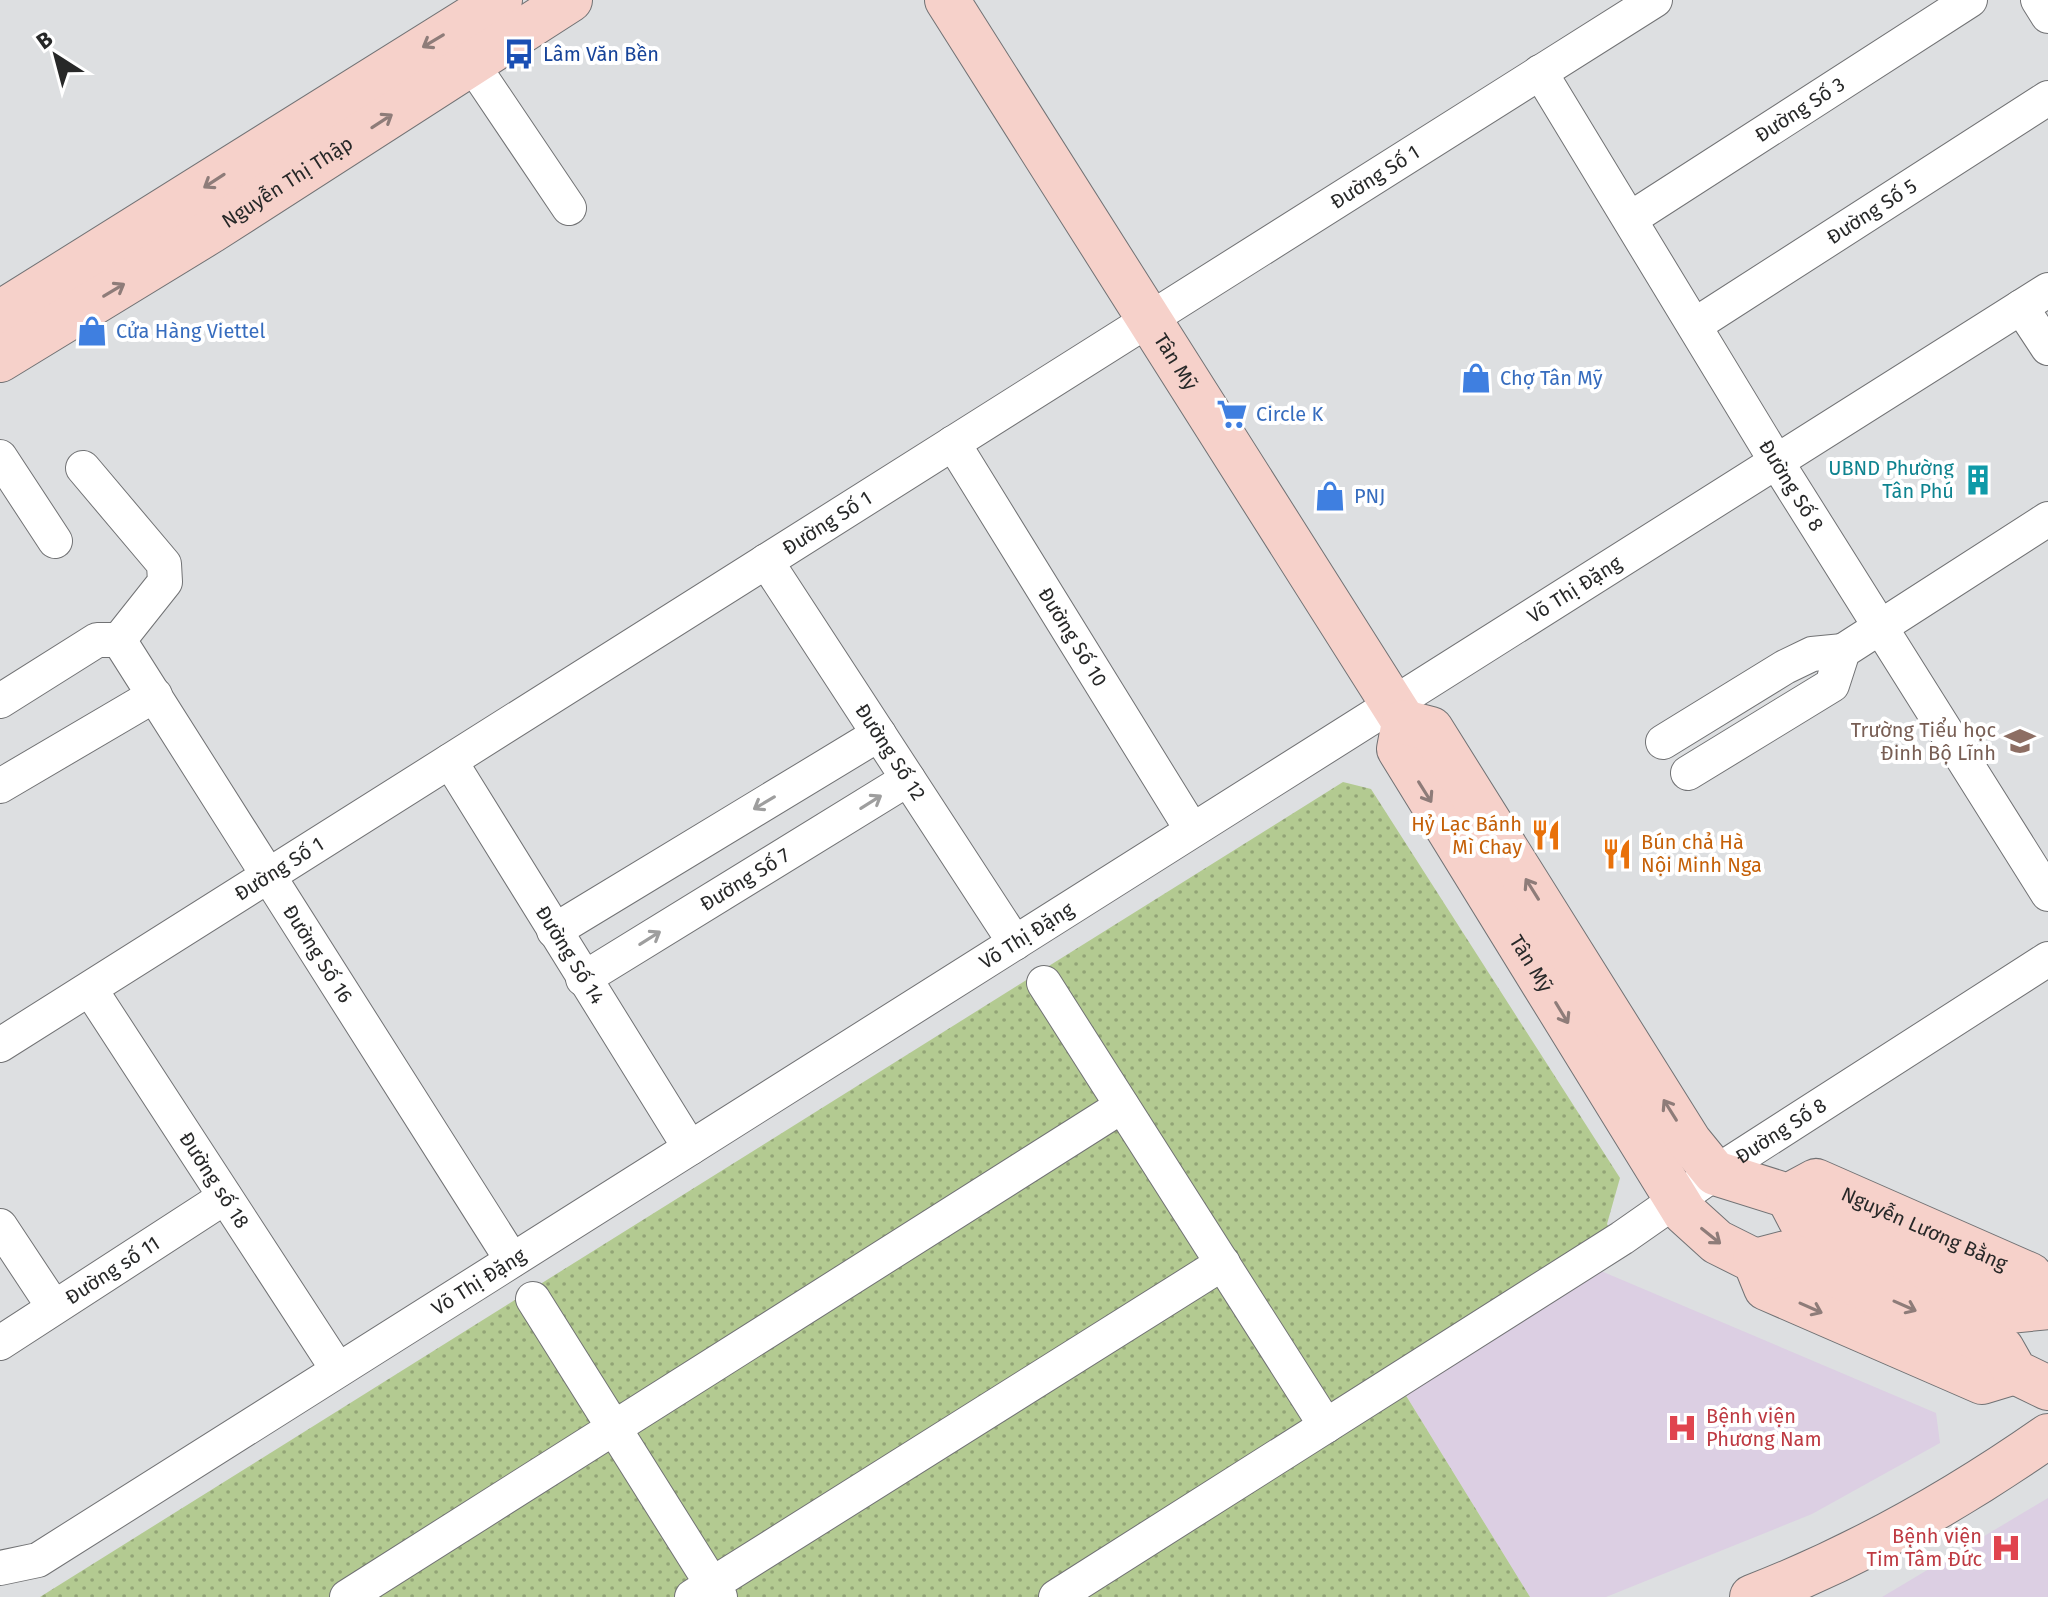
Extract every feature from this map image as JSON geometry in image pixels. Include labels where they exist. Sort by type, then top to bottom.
[{"type":"main road","name":"Nguyễn Thị Thập","points":[[0,313],[500,0]]},
{"type":"main road","name":"Nguyễn Thị Thập","points":[[0,360],[211,231],[570,0]]},
{"type":"main road","name":"Tân Mỹ","points":[[947,0],[1398,713],[1431,729],[1557,966],[1676,1201]]},
{"type":"main road","name":"Tân Mỹ","points":[[1557,966],[1715,1173]]},
{"type":"main road","name":"Nguyễn Lương Bằng","points":[[1715,1173],[1788,1196],[1816,1181],[2030,1275],[2046,1307]]},
{"type":"main road","points":[[1676,1201],[1717,1242],[1755,1261],[1786,1253],[2002,1349],[2031,1380]]},
{"type":"main road","points":[[1752,1597],[1859,1552],[2048,1436]]},
{"type":"street","name":"Đường Số 1","points":[[0,1045],[1655,0]]},
{"type":"street","name":"Đường Số 3","points":[[1630,219],[1970,0]]},
{"type":"street","points":[[2038,0],[2048,16]]},
{"type":"street","points":[[472,64],[569,208]]},
{"type":"street","name":"Đường Số 8","points":[[1540,72],[1776,461],[2048,894]]},
{"type":"street","name":"Đường Số 5","points":[[1695,325],[2048,98]]},
{"type":"street","points":[[2035,298],[2048,348]]},
{"type":"street","name":"Võ Thị Đặng","points":[[0,1568],[38,1560],[1192,830],[1398,713],[1776,461],[2035,298]]},
{"type":"street","name":"Đường Số 10","points":[[953,443],[1192,830]]},
{"type":"street","points":[[0,457],[55,541]]},
{"type":"street","points":[[0,701],[97,640],[119,640],[165,582],[164,564],[83,468]]},
{"type":"street","points":[[1663,742],[1785,667],[1812,654],[1843,651],[2048,519]]},
{"type":"street","name":"Đường Số 12","points":[[766,561],[1015,943]]},
{"type":"street","name":"Đường Số 16","points":[[119,640],[512,1260]]},
{"type":"street","points":[[1688,773],[1832,685],[1843,651]]},
{"type":"street","points":[[0,786],[155,695]]},
{"type":"street","points":[[554,931],[879,734]]},
{"type":"street","name":"Đường Số 14","points":[[450,761],[690,1148]]},
{"type":"street","name":"Đường Số 7","points":[[583,979],[908,779]]},
{"type":"street","name":"Đường Số 8","points":[[1056,1597],[2048,959]]},
{"type":"street","points":[[1044,983],[1326,1426]]},
{"type":"street","name":"Đường số 18","points":[[90,989],[338,1370]]},
{"type":"street","points":[[347,1597],[1122,1106]]},
{"type":"street","name":"Đường số 11","points":[[0,1343],[225,1197]]},
{"type":"street","points":[[0,1226],[53,1306]]},
{"type":"street","points":[[533,1299],[616,1429],[708,1593],[1223,1263]]},
{"type":"shaded area","name":"Bệnh viện Phương Nam","points":[[1601,1271],[1936,1413],[1940,1443],[1812,1514],[1606,1597],[1530,1597],[1405,1394]]},
{"type":"shaded area","name":"Bệnh viện Tim Tâm Đức","points":[[2048,1498],[2048,1597],[1882,1597]]},
{"type":"green space","points":[[1343,782],[1371,789],[1620,1178],[1607,1224],[1625,1255],[1405,1394],[1530,1597],[40,1597]]},
{"type":"place","name":"Lâm Văn Bền","points":[[519,54]]},
{"type":"place","name":"Cửa Hàng Viettel","points":[[92,331]]},
{"type":"place","name":"Chợ Tân Mỹ","points":[[1476,378]]},
{"type":"place","name":"Circle K","points":[[1232,414]]},
{"type":"place","name":"UBND Phường Tân Phú","points":[[1978,480]]},
{"type":"place","name":"PNJ","points":[[1330,496]]},
{"type":"place","name":"Trường Tiểu học Đinh Bộ Lĩnh","points":[[2020,741]]},
{"type":"place","name":"Hỷ Lạc Bánh Mì Chay","points":[[1546,835]]},
{"type":"place","name":"Bún chả Hà Nội Minh Nga","points":[[1617,854]]},
{"type":"place","name":"Bệnh viện Phương Nam","points":[[1682,1428]]},
{"type":"place","name":"Bệnh viện Tim Tâm Đức","points":[[2006,1548]]}]
